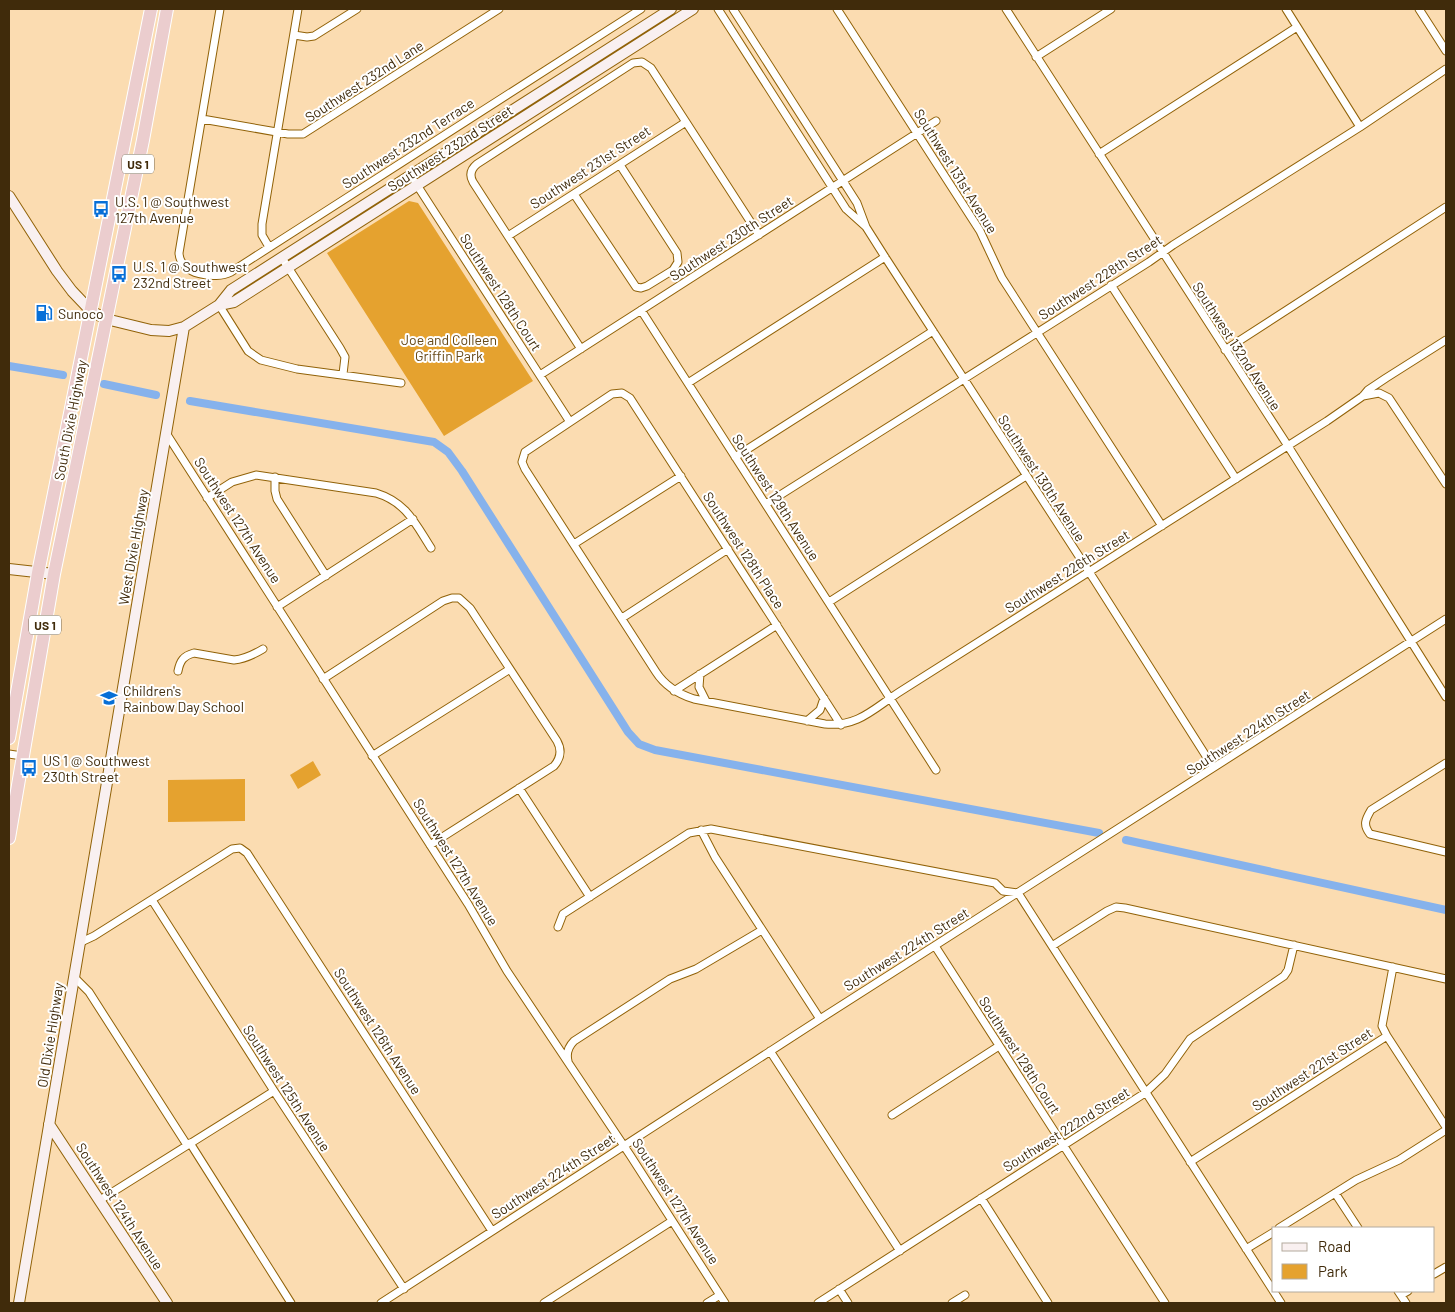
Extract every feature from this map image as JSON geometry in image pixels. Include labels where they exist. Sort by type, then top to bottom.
[{"type":"highway","name":"South Dixie Highway","points":[[9,738],[38,572],[151,9]]},
{"type":"highway","name":"South Dixie Highway","points":[[9,838],[54,574],[167,9]]},
{"type":"highway","points":[[106,319],[100,312],[101,293],[138,112],[134,99]]},
{"type":"highway","points":[[82,438],[77,415],[96,326],[91,311]]},
{"type":"street","points":[[202,119],[220,9]]},
{"type":"street","points":[[269,247],[262,235],[261,228],[298,9]]},
{"type":"street","points":[[294,35],[314,36],[357,9]]},
{"type":"street","name":"Southwest 232nd Lane","points":[[202,119],[296,135],[310,131],[499,9]]},
{"type":"street","name":"Southwest 232nd Terrace","points":[[202,119],[180,246],[180,257],[183,265],[196,272],[223,275],[641,9]]},
{"type":"street","name":"Southwest 232nd Street","points":[[219,305],[231,290],[671,9]]},
{"type":"street","name":"Southwest 232nd Street","points":[[106,319],[169,331],[184,326],[219,305],[234,302],[693,9]]},
{"type":"street","name":"Southwest 130th Avenue","points":[[718,9],[833,188],[850,212],[866,227]]},
{"type":"street","name":"Southwest 130th Avenue","points":[[733,9],[857,202],[866,227],[1213,767]]},
{"type":"street","name":"Southwest 131st Avenue","points":[[837,9],[980,230],[999,272],[1162,526]]},
{"type":"street","name":"Southwest 132nd Avenue","points":[[1006,9],[1288,446],[1446,697]]},
{"type":"street","points":[[1036,57],[1111,9]]},
{"type":"street","points":[[1286,9],[1360,127]]},
{"type":"street","points":[[1419,9],[1446,52]]},
{"type":"street","points":[[1099,154],[1297,27]]},
{"type":"street","points":[[581,349],[472,179],[471,171],[477,164],[625,69],[636,62],[642,62],[651,68],[759,235]]},
{"type":"street","name":"Southwest 228th Street","points":[[766,504],[1360,127],[1446,69]]},
{"type":"street","name":"Southwest 230th Street","points":[[540,375],[936,121]]},
{"type":"street","name":"Southwest 231st Street","points":[[508,236],[686,122]]},
{"type":"street","points":[[574,194],[636,287],[647,286],[674,270],[678,262],[677,253],[620,165]]},
{"type":"street","name":"Southwest 128th Court","points":[[411,175],[570,422]]},
{"type":"street","points":[[9,196],[57,271],[81,302],[91,311],[106,319]]},
{"type":"street","points":[[1225,350],[1446,207]]},
{"type":"street","points":[[688,383],[885,257]]},
{"type":"street","points":[[282,258],[342,353],[345,362],[343,374]]},
{"type":"street","points":[[1111,286],[1236,479]]},
{"type":"street","points":[[219,305],[248,351],[257,358],[297,368],[401,383]]},
{"type":"street","name":"Southwest 129th Avenue","points":[[641,310],[936,770]]},
{"type":"street","name":"West Dixie Highway","points":[[109,772],[184,326]]},
{"type":"street","points":[[735,457],[933,331]]},
{"type":"street","name":"Southwest 226th Street","points":[[674,691],[685,697],[807,721],[841,725],[863,717],[889,698],[1288,446],[1363,396],[1368,390],[1446,340]]},
{"type":"street","name":"Southwest 128th Place","points":[[570,422],[612,394],[622,393],[633,402],[841,725]]},
{"type":"street","points":[[1363,396],[1379,393],[1389,398],[1446,484]]},
{"type":"street","points":[[570,422],[528,449],[522,458],[525,469],[659,677],[674,691],[777,625]]},
{"type":"street","name":"Southwest 127th Avenue","points":[[166,433],[468,904],[489,941],[725,1303]]},
{"type":"street","points":[[207,498],[232,482],[256,475],[376,493],[397,502],[413,519],[431,548]]},
{"type":"street","points":[[574,544],[681,476]]},
{"type":"street","points":[[829,602],[1026,476]]},
{"type":"street","points":[[275,477],[277,499],[326,576]]},
{"type":"street","points":[[277,607],[413,519]]},
{"type":"street","points":[[622,618],[728,549]]},
{"type":"street","points":[[9,569],[54,574]]},
{"type":"street","points":[[323,679],[444,601],[456,598],[462,599],[470,608],[557,741],[560,752],[554,766],[430,845]]},
{"type":"street","name":"Southwest 224th Street","points":[[381,1303],[623,1145],[1446,619]]},
{"type":"street","points":[[178,671],[183,658],[194,653],[234,660],[247,658],[263,649]]},
{"type":"street","points":[[372,756],[510,669]]},
{"type":"street","points":[[700,674],[699,687],[706,701]]},
{"type":"street","points":[[807,721],[820,710],[824,698]]},
{"type":"street","points":[[9,754],[22,756]]},
{"type":"street","points":[[1446,763],[1371,810],[1365,819],[1365,827],[1370,834],[1446,852]]},
{"type":"street","name":"Old Dixie Highway","points":[[19,1303],[109,772]]},
{"type":"street","points":[[519,788],[590,897]]},
{"type":"street","points":[[558,927],[563,914],[689,833],[711,829],[995,883],[1003,891],[1018,893],[1272,1289]]},
{"type":"street","points":[[701,830],[716,857],[820,1019]]},
{"type":"street","name":"Southwest 126th Avenue","points":[[152,900],[232,848],[240,848],[247,853],[492,1231]]},
{"type":"street","points":[[79,943],[94,936],[152,900]]},
{"type":"street","name":"Southwest 125th Avenue","points":[[152,900],[404,1289]]},
{"type":"street","points":[[1052,946],[1116,907],[1446,979]]},
{"type":"street","points":[[570,1066],[567,1056],[569,1047],[574,1041],[670,979],[696,969],[762,930]]},
{"type":"street","name":"Southwest 222nd Street","points":[[818,1303],[1146,1093],[1165,1074],[1190,1039],[1284,976],[1288,970],[1294,945]]},
{"type":"street","name":"Southwest 128th Court","points":[[935,946],[1165,1303]]},
{"type":"street","name":"Southwest 221st Street","points":[[1190,1162],[1386,1036],[1382,1026],[1393,967]]},
{"type":"street","points":[[74,977],[89,992],[291,1303]]},
{"type":"street","points":[[1281,1227],[1356,1180],[1400,1160],[1446,1128],[1386,1036]]},
{"type":"street","points":[[892,1115],[998,1046]]},
{"type":"street","points":[[770,1051],[900,1251]]},
{"type":"street","points":[[100,1200],[274,1091]]},
{"type":"street","name":"Southwest 124th Avenue","points":[[49,1124],[100,1200],[163,1302]]},
{"type":"street","points":[[1335,1193],[1357,1227]]},
{"type":"street","points":[[981,1198],[1048,1303]]},
{"type":"street","points":[[544,1303],[672,1220]]},
{"type":"street","points":[[1246,1249],[1272,1233]]},
{"type":"street","points":[[1435,1273],[1446,1266]]},
{"type":"street","points":[[839,1289],[848,1303]]},
{"type":"street","points":[[1274,1292],[1281,1303]]},
{"type":"street","points":[[1399,1293],[1406,1303]]},
{"type":"street","points":[[707,1303],[720,1295]]},
{"type":"street","points":[[952,1303],[965,1295]]},
{"type":"green space","name":"Joe and Colleen Griffin Park","points":[[409,201],[418,203],[533,381],[444,436],[327,253]]},
{"type":"green space","points":[[313,761],[321,775],[298,789],[290,775]]},
{"type":"green space","points":[[245,779],[245,821],[168,822],[168,780]]},
{"type":"waterway","points":[[9,366],[63,375]]},
{"type":"waterway","points":[[104,384],[156,395]]},
{"type":"waterway","points":[[190,401],[434,442],[448,452],[462,471],[628,732],[639,744],[655,750],[1099,833]]},
{"type":"waterway","points":[[1126,840],[1446,910]]},
{"type":"place","name":"U.S. 1 @ Southwest 127th Avenue","points":[[101,209]]},
{"type":"place","name":"U.S. 1 @ Southwest 232nd Street","points":[[119,274]]},
{"type":"place","name":"Sunoco","points":[[44,313]]},
{"type":"place","name":"Children's Rainbow Day School","points":[[109,698]]},
{"type":"place","name":"US 1 @ Southwest 230th Street","points":[[29,768]]}]
